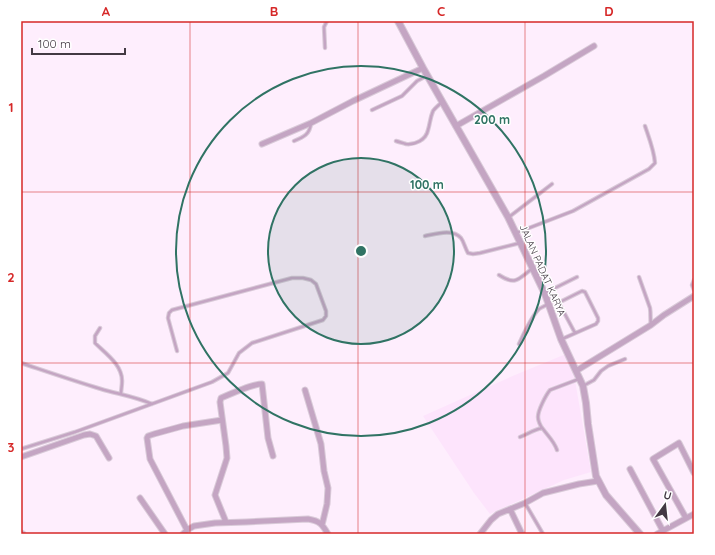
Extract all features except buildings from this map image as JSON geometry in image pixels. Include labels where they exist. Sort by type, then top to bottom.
[{"type":"street","name":"JALAN PADAT KARYA","points":[[398,21],[521,242],[545,294],[561,340],[583,386],[598,481],[606,495],[640,534]]},
{"type":"street","points":[[456,126],[594,46]]},
{"type":"street","points":[[262,144],[311,123],[353,101],[424,68]]},
{"type":"street","points":[[576,372],[694,296]]},
{"type":"street","points":[[226,522],[216,495],[227,458],[220,402],[221,398],[260,383],[262,384],[268,438],[273,456]]},
{"type":"street","points":[[305,390],[321,444],[324,471],[328,488],[327,504],[322,524]]},
{"type":"street","points":[[187,530],[150,459],[147,438],[148,436],[154,434],[183,426],[222,420]]},
{"type":"street","points":[[21,457],[90,434],[96,436],[109,458]]},
{"type":"street","points":[[686,518],[653,458],[679,443],[694,473]]},
{"type":"street","points":[[630,469],[663,531]]},
{"type":"street","points":[[480,534],[498,514],[525,503],[543,493],[598,481]]},
{"type":"street","points":[[140,498],[165,534]]},
{"type":"street","points":[[510,509],[522,534]]},
{"type":"street","points":[[656,534],[694,514]]},
{"type":"street","points":[[183,534],[194,526],[226,522],[308,519],[317,520],[322,524],[328,534]]},
{"type":"lane","points":[[325,48],[324,27],[327,21]]},
{"type":"lane","points":[[372,110],[402,96],[417,81],[428,75]]},
{"type":"lane","points":[[396,141],[406,144],[414,144],[422,140],[428,131],[434,110],[443,102]]},
{"type":"lane","points":[[294,141],[300,139],[308,133],[311,123]]},
{"type":"lane","points":[[516,233],[573,211],[649,169],[655,163],[655,157],[645,126]]},
{"type":"lane","points":[[508,217],[552,184]]},
{"type":"lane","points":[[425,236],[453,233],[460,237],[468,253],[473,254],[521,242]]},
{"type":"lane","points":[[499,275],[506,280],[513,281],[533,268]]},
{"type":"lane","points":[[545,294],[577,277]]},
{"type":"lane","points":[[639,277],[650,308],[651,325]]},
{"type":"lane","points":[[21,449],[75,432],[212,382],[228,373],[240,353],[252,343],[323,320],[326,316],[326,311],[316,284],[311,280],[304,278],[292,278],[172,310],[169,313],[168,318],[177,351]]},
{"type":"lane","points":[[694,280],[692,285],[694,290]]},
{"type":"lane","points":[[561,340],[596,324],[598,321],[598,318],[585,292],[582,291],[560,302],[560,305],[574,333]]},
{"type":"lane","points":[[519,344],[533,318],[540,309],[548,304]]},
{"type":"lane","points":[[100,328],[95,336],[95,343],[114,362],[120,371],[122,380],[121,394]]},
{"type":"lane","points":[[583,386],[594,380],[602,370],[608,366],[625,359]]},
{"type":"lane","points":[[21,363],[66,379],[139,398],[152,404]]},
{"type":"lane","points":[[557,450],[551,439],[542,428],[538,417],[542,404],[550,390],[580,379]]},
{"type":"lane","points":[[520,437],[542,428]]},
{"type":"lane","points":[[525,503],[543,534]]},
{"type":"shaded area","points":[[566,354],[573,369],[591,472],[564,480],[490,514],[474,493],[423,416]]}]
